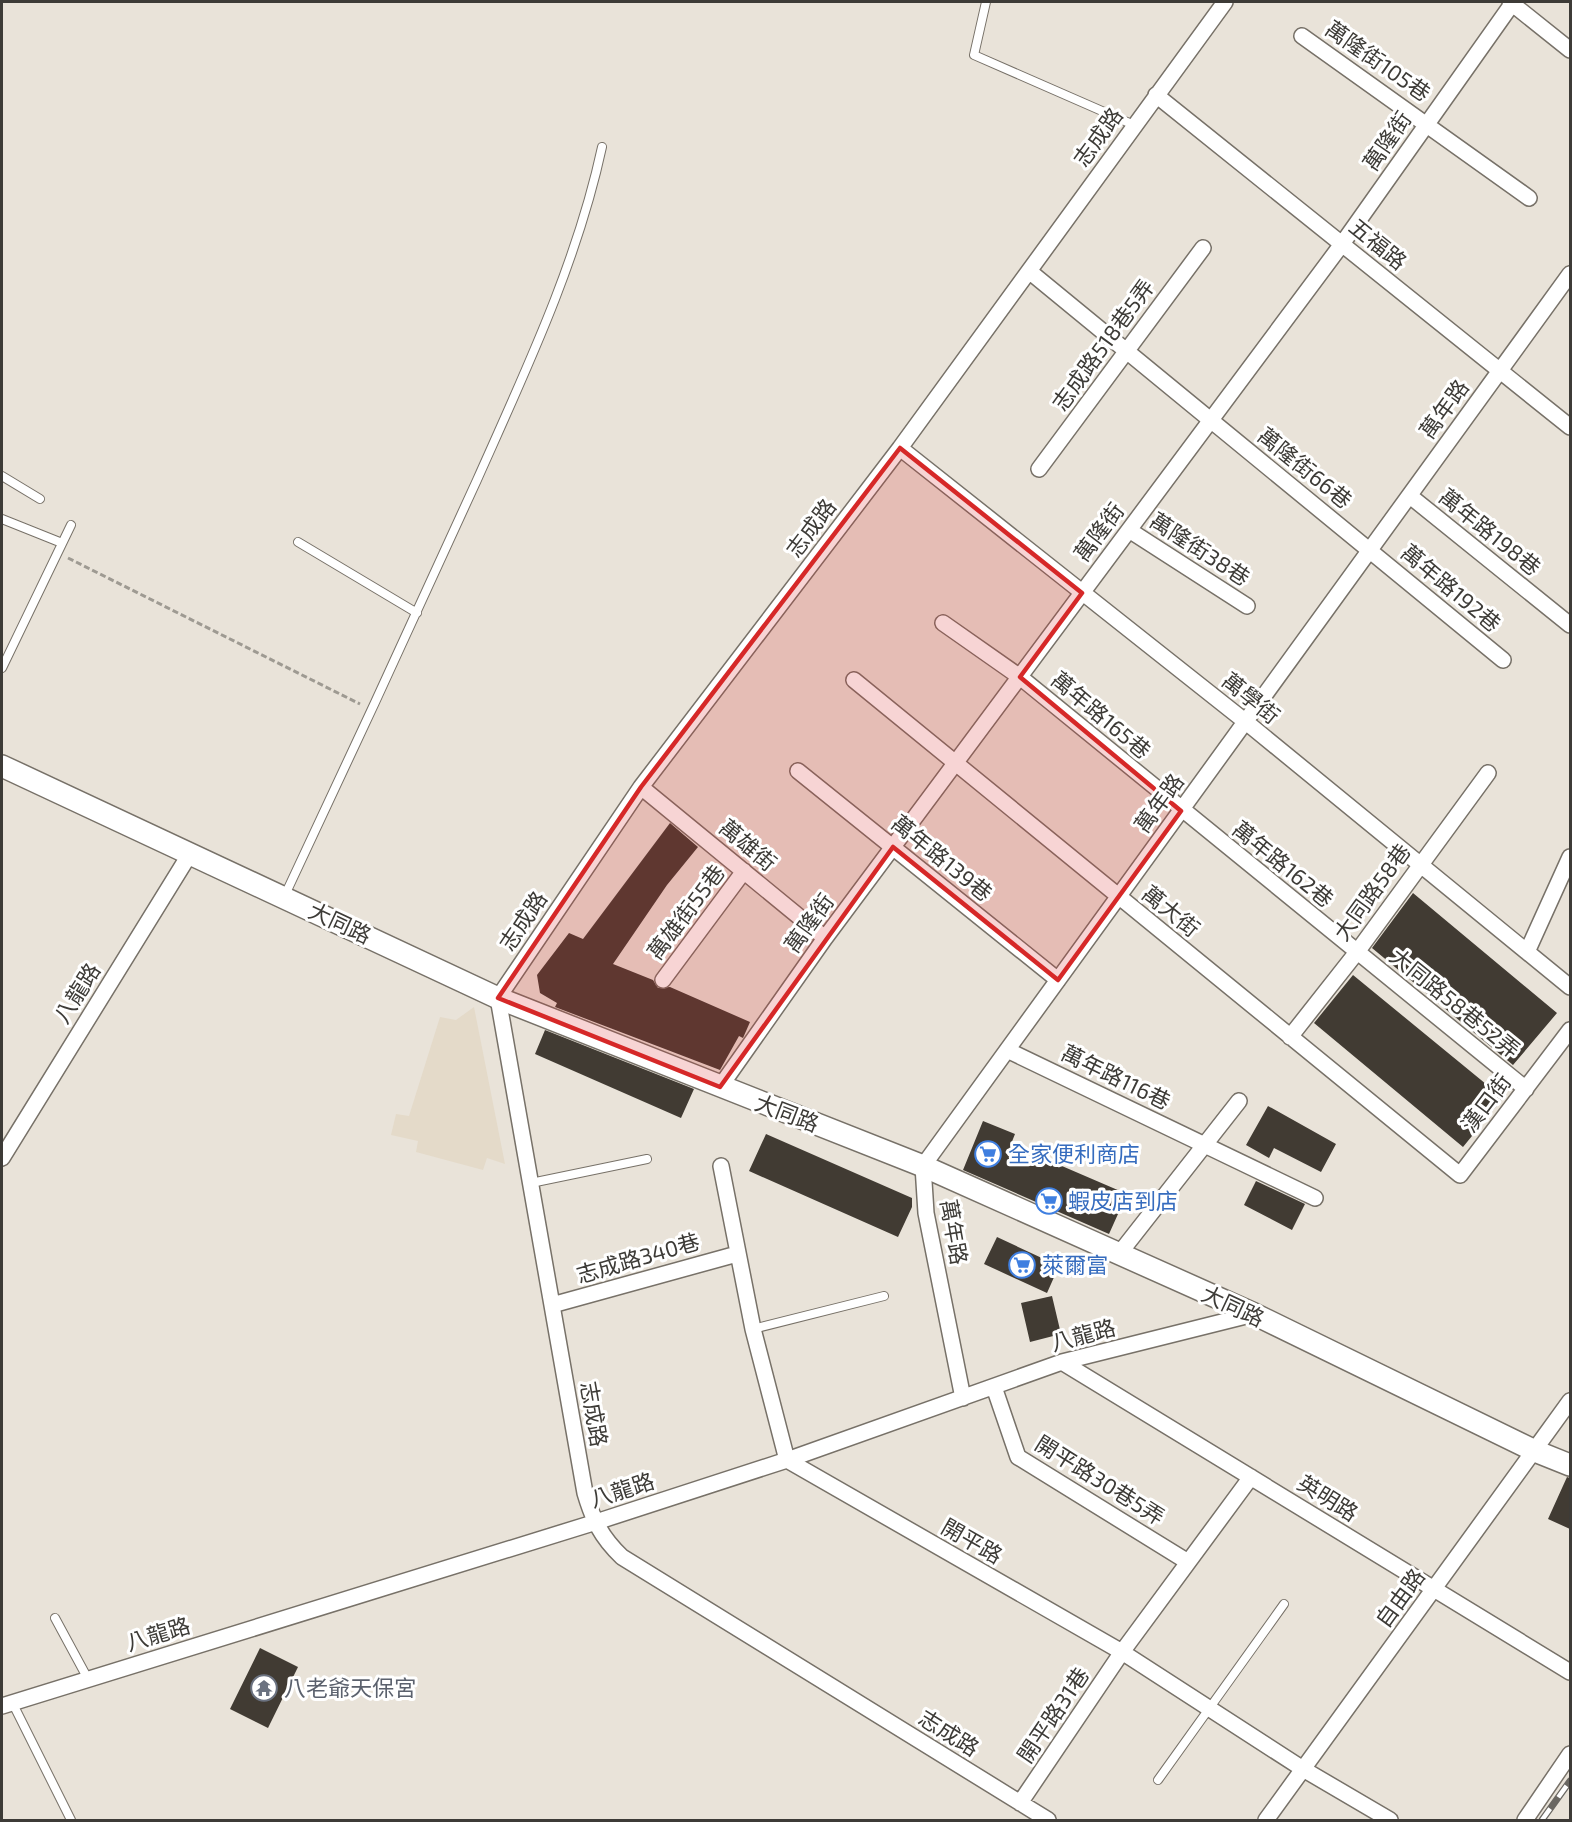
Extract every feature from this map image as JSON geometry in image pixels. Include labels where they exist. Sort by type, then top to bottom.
[{"type":"main road","name":"大同路","points":[[2,766],[191,852],[498,998],[923,1166],[1254,1314],[1534,1451],[1570,1465]]},
{"type":"street","name":"志成路","points":[[1048,1821],[622,1557],[606,1542],[593,1523],[585,1493],[498,998],[641,787],[900,448],[1225,2]]},
{"type":"street","points":[[1511,3],[1570,50]]},
{"type":"street","name":"萬隆街","points":[[720,1087],[825,938],[1342,244],[1511,3]]},
{"type":"street","name":"萬隆街105巷","points":[[1302,36],[1428,123],[1529,198]]},
{"type":"street","name":"五福路","points":[[1156,95],[1570,427]]},
{"type":"street","name":"志成路518巷5弄","points":[[1040,469],[1203,248]]},
{"type":"street","name":"萬隆街66巷","points":[[1029,271],[1371,550]]},
{"type":"street","name":"萬年路","points":[[963,1398],[926,1213],[923,1166],[1570,274]]},
{"type":"street","name":"萬學街","points":[[900,448],[1246,722],[1570,987]]},
{"type":"street","name":"萬年路198巷","points":[[1410,496],[1570,625]]},
{"type":"street","name":"萬隆街38巷","points":[[1129,530],[1247,606]]},
{"type":"street","name":"萬年路192巷","points":[[1371,550],[1503,660]]},
{"type":"street","name":"萬年路165巷","points":[[943,623],[1020,677],[1181,810]]},
{"type":"street","name":"萬大街","points":[[855,680],[1460,1174]]},
{"type":"street","name":"萬年路139巷","points":[[798,771],[1058,980]]},
{"type":"street","name":"大同路58巷","points":[[1290,1036],[1357,952],[1488,773]]},
{"type":"street","name":"萬雄街","points":[[641,787],[825,938]]},
{"type":"street","name":"萬年路162巷","points":[[1181,810],[1357,952]]},
{"type":"street","name":"八龍路","points":[[2,1158],[191,852]]},
{"type":"street","points":[[1527,952],[1570,857]]},
{"type":"street","name":"萬雄街55巷","points":[[663,980],[744,872]]},
{"type":"street","name":"大同路58巷52弄","points":[[1357,952],[1526,1089]]},
{"type":"street","name":"漢口街","points":[[1460,1174],[1570,1030]]},
{"type":"street","name":"萬年路116巷","points":[[1007,1050],[1315,1198]]},
{"type":"street","points":[[1119,1254],[1239,1101]]},
{"type":"street","points":[[721,1166],[753,1329],[787,1460]]},
{"type":"street","name":"志成路340巷","points":[[552,1305],[737,1254]]},
{"type":"street","name":"八龍路","points":[[7,1704],[593,1523],[787,1460],[1062,1362],[1254,1314]]},
{"type":"street","name":"英明路","points":[[1062,1362],[1570,1672]]},
{"type":"street","name":"開平路30巷5弄","points":[[994,1387],[1018,1457],[1188,1562]]},
{"type":"street","name":"自由路","points":[[1266,1821],[1570,1401]]},
{"type":"street","name":"開平路","points":[[787,1460],[1122,1652],[1303,1769],[1390,1821]]},
{"type":"street","name":"開平路31巷","points":[[1020,1803],[1122,1652],[1251,1477]]},
{"type":"street","points":[[1525,1821],[1570,1754]]},
{"type":"lane","points":[[986,2],[974,55],[1134,125]]},
{"type":"lane","points":[[285,897],[417,613],[545,328],[594,184],[602,147]]},
{"type":"lane","points":[[2,476],[40,499]]},
{"type":"lane","points":[[2,519],[62,543]]},
{"type":"lane","points":[[2,668],[71,525]]},
{"type":"lane","points":[[298,542],[417,613]]},
{"type":"lane","points":[[531,1183],[647,1159]]},
{"type":"lane","points":[[753,1329],[884,1296]]},
{"type":"lane","points":[[1158,1780],[1284,1604]]},
{"type":"lane","points":[[56,1618],[88,1679]]},
{"type":"lane","points":[[7,1704],[71,1821]]},
{"type":"path","points":[[57,553],[372,710]]},
{"type":"highlighted area","points":[[900,448],[1082,593],[1020,677],[1181,811],[1058,980],[893,847],[720,1087],[498,998],[641,787]]},
{"type":"shaded area","points":[[474,1007],[505,1164],[487,1158],[483,1170],[416,1152],[418,1141],[391,1135],[396,1114],[409,1116],[440,1017],[456,1020]]},
{"type":"building","points":[[670,823],[698,847],[667,885],[613,964],[653,980],[658,988],[670,987],[750,1022],[743,1038],[739,1036],[720,1070],[555,1007],[557,1003],[540,993],[537,975],[569,933],[583,939]]},
{"type":"building","points":[[1413,893],[1557,1013],[1513,1065],[1372,948]]},
{"type":"building","points":[[1353,975],[1503,1098],[1463,1147],[1314,1023]]},
{"type":"building","points":[[545,1030],[694,1089],[681,1118],[535,1054]]},
{"type":"building","points":[[1268,1106],[1336,1144],[1321,1172],[1274,1148],[1269,1158],[1246,1145]]},
{"type":"building","points":[[983,1121],[1015,1134],[1011,1144],[1127,1194],[1109,1234],[963,1170]]},
{"type":"building","points":[[766,1134],[912,1198],[912,1207],[898,1237],[749,1171]]},
{"type":"building","points":[[1256,1181],[1305,1204],[1292,1230],[1244,1205]]},
{"type":"building","name":"萊爾富","points":[[997,1237],[1059,1266],[1047,1293],[984,1264]]},
{"type":"building","points":[[1052,1296],[1061,1334],[1030,1342],[1021,1303]]},
{"type":"building","points":[[1567,1477],[1570,1478],[1570,1529],[1548,1519]]},
{"type":"building","name":"八老爺天保宮","points":[[260,1648],[298,1667],[268,1728],[230,1709]]},
{"type":"railway","points":[[1542,1820],[1570,1781]]},
{"type":"place","name":"全家便利商店","points":[[988,1154]]},
{"type":"place","name":"蝦皮店到店","points":[[1049,1201]]},
{"type":"place","name":"萊爾富","points":[[1022,1265]]},
{"type":"place","name":"八老爺天保宮","points":[[264,1688]]}]
